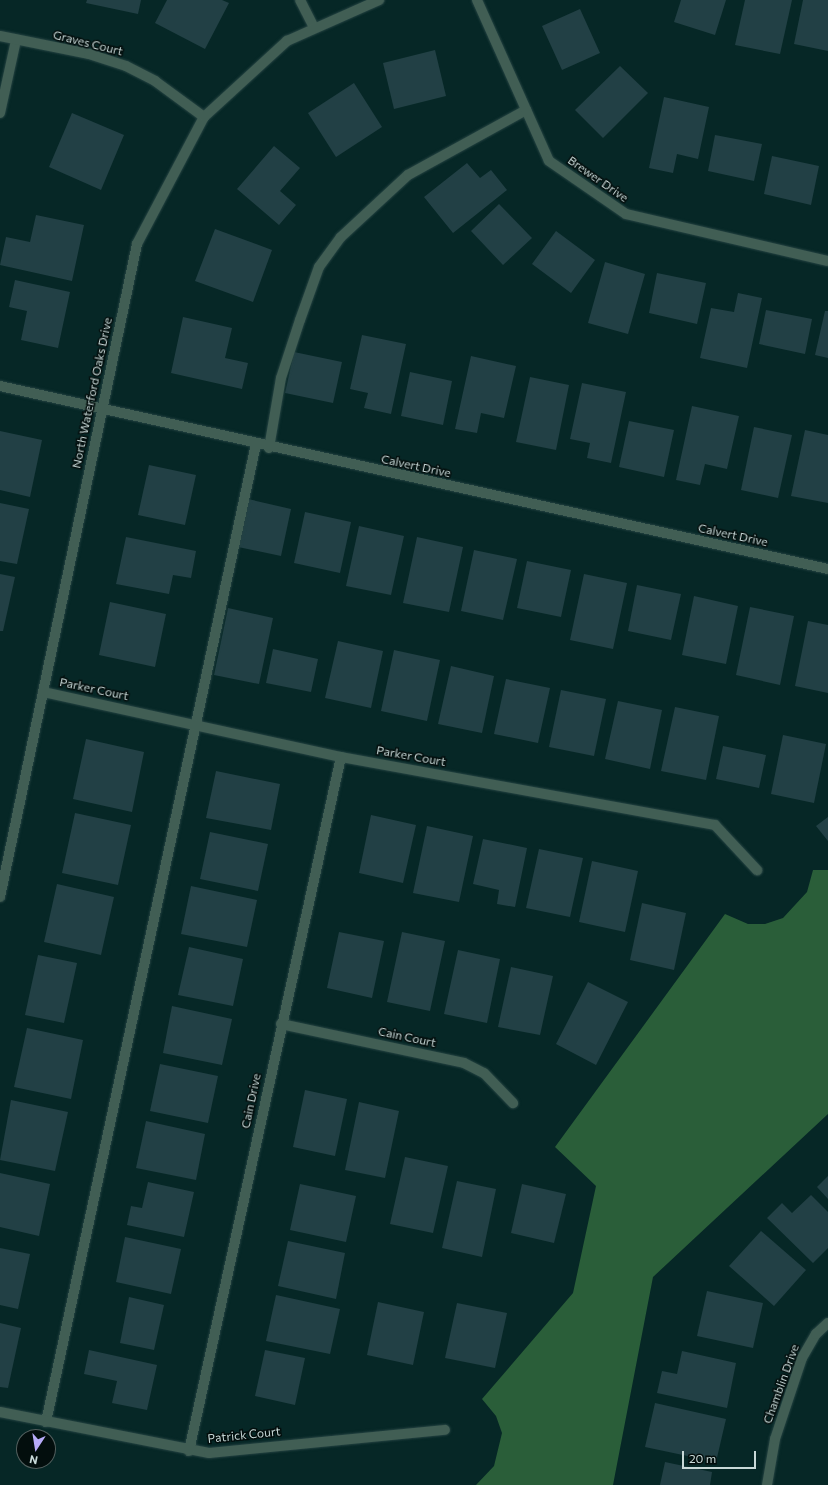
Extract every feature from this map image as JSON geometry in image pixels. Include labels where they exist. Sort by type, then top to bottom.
[{"type":"street","points":[[300,0],[314,27]]},
{"type":"street","name":"North Waterford Oaks Drive","points":[[0,897],[137,244],[204,117],[287,41],[314,27],[379,0]]},
{"type":"street","name":"Brewer Drive","points":[[477,0],[549,160],[626,214],[828,261]]},
{"type":"street","name":"Graves Court","points":[[0,36],[126,66],[155,82],[204,117]]},
{"type":"street","points":[[0,113],[16,40]]},
{"type":"street","points":[[269,448],[281,378],[300,320],[319,267],[341,237],[408,176],[526,110]]},
{"type":"street","name":"Calvert Drive","points":[[0,386],[103,406],[269,448],[828,569]]},
{"type":"street","points":[[46,1422],[256,444]]},
{"type":"street","name":"Parker Court","points":[[43,692],[196,723],[341,757],[714,825],[757,870]]},
{"type":"street","name":"Cain Drive","points":[[189,1451],[281,1024],[341,757]]},
{"type":"street","name":"Cain Court","points":[[281,1024],[464,1062],[484,1073],[513,1103]]},
{"type":"street","name":"Chamblin Drive","points":[[766,1485],[775,1440],[802,1358],[816,1334],[828,1323]]},
{"type":"street","name":"Patrick Court","points":[[0,1412],[189,1451],[209,1453],[445,1430]]},
{"type":"green space","points":[[813,870],[828,870],[828,1114],[653,1277],[613,1485],[476,1485],[494,1466],[502,1433],[496,1416],[482,1399],[573,1293],[596,1186],[555,1147],[725,914],[748,924],[765,924],[783,918],[807,892]]},
{"type":"building","points":[[87,0],[141,0],[138,14],[86,3]]},
{"type":"building","points":[[167,0],[222,0],[229,3],[205,49],[155,23]]},
{"type":"building","points":[[681,0],[726,0],[715,35],[674,22]]},
{"type":"building","points":[[745,0],[792,0],[780,54],[735,45]]},
{"type":"building","points":[[803,0],[828,0],[828,51],[794,44]]},
{"type":"building","points":[[580,9],[600,53],[562,70],[542,26]]},
{"type":"building","points":[[435,50],[446,96],[394,109],[383,63]]},
{"type":"building","points":[[620,66],[648,93],[603,138],[575,110]]},
{"type":"building","points":[[354,83],[382,127],[336,157],[308,113]]},
{"type":"building","points":[[664,97],[709,107],[698,159],[677,154],[673,173],[649,168]]},
{"type":"building","points":[[72,113],[124,135],[101,190],[49,167]]},
{"type":"building","points":[[715,135],[762,144],[754,181],[708,171]]},
{"type":"building","points":[[274,146],[300,168],[280,191],[296,205],[279,225],[237,189]]},
{"type":"building","points":[[772,156],[819,166],[811,205],[764,194]]},
{"type":"building","points":[[467,163],[480,178],[491,170],[507,190],[453,233],[424,197]]},
{"type":"building","points":[[499,204],[532,238],[503,265],[471,231]]},
{"type":"building","points":[[36,215],[84,225],[72,281],[0,265],[6,237],[30,242]]},
{"type":"building","points":[[215,229],[272,250],[253,302],[195,281]]},
{"type":"building","points":[[556,231],[595,260],[571,293],[532,264]]},
{"type":"building","points":[[605,262],[645,274],[628,334],[588,323]]},
{"type":"building","points":[[657,273],[706,283],[697,324],[649,313]]},
{"type":"building","points":[[15,280],[70,292],[58,348],[21,340],[27,311],[9,307]]},
{"type":"building","points":[[738,293],[762,298],[747,368],[700,358],[711,308],[734,312]]},
{"type":"building","points":[[766,310],[812,319],[805,354],[759,344]]},
{"type":"building","points":[[825,311],[828,311],[828,358],[815,355]]},
{"type":"building","points":[[183,317],[232,328],[225,358],[248,363],[242,389],[171,373]]},
{"type":"building","points":[[362,335],[406,344],[391,414],[364,408],[368,393],[350,389]]},
{"type":"building","points":[[294,352],[342,362],[333,403],[285,393]]},
{"type":"building","points":[[471,356],[516,366],[504,418],[481,413],[477,433],[455,429]]},
{"type":"building","points":[[410,372],[452,381],[443,425],[401,416]]},
{"type":"building","points":[[530,377],[569,385],[556,450],[516,442]]},
{"type":"building","points":[[582,383],[626,392],[611,463],[587,458],[590,443],[570,439]]},
{"type":"building","points":[[692,406],[739,416],[727,469],[705,464],[700,485],[676,480]]},
{"type":"building","points":[[629,421],[674,430],[664,477],[619,467]]},
{"type":"building","points":[[754,427],[792,435],[778,498],[741,490]]},
{"type":"building","points":[[805,430],[828,435],[828,503],[791,496]]},
{"type":"building","points":[[0,431],[42,440],[30,497],[0,490]]},
{"type":"building","points":[[149,465],[196,475],[185,525],[138,515]]},
{"type":"building","points":[[248,499],[291,509],[281,556],[238,547]]},
{"type":"building","points":[[0,503],[29,509],[17,564],[0,561]]},
{"type":"building","points":[[305,512],[351,522],[340,573],[294,563]]},
{"type":"building","points":[[359,526],[404,536],[391,595],[346,586]]},
{"type":"building","points":[[126,537],[196,551],[191,578],[173,575],[169,594],[116,584]]},
{"type":"building","points":[[417,537],[463,547],[449,612],[403,603]]},
{"type":"building","points":[[474,550],[517,559],[503,620],[461,611]]},
{"type":"building","points":[[527,561],[571,570],[561,617],[517,608]]},
{"type":"building","points":[[0,574],[15,577],[3,631],[0,631]]},
{"type":"building","points":[[584,574],[627,583],[613,649],[570,640]]},
{"type":"building","points":[[637,585],[681,594],[671,640],[628,631]]},
{"type":"building","points":[[694,596],[738,606],[726,664],[682,655]]},
{"type":"building","points":[[110,602],[166,614],[155,667],[99,655]]},
{"type":"building","points":[[750,607],[794,616],[780,685],[736,675]]},
{"type":"building","points":[[228,608],[273,618],[259,684],[214,675]]},
{"type":"building","points":[[808,621],[828,625],[828,693],[795,686]]},
{"type":"building","points":[[338,641],[383,651],[371,708],[325,698]]},
{"type":"building","points":[[273,649],[318,659],[311,692],[266,683]]},
{"type":"building","points":[[394,650],[440,660],[427,721],[381,711]]},
{"type":"building","points":[[451,666],[494,676],[482,733],[438,724]]},
{"type":"building","points":[[506,679],[550,688],[538,743],[494,734]]},
{"type":"building","points":[[561,690],[606,699],[594,756],[549,747]]},
{"type":"building","points":[[618,701],[662,710],[650,769],[605,759]]},
{"type":"building","points":[[675,707],[719,716],[706,780],[661,771]]},
{"type":"building","points":[[783,735],[826,744],[814,803],[771,794]]},
{"type":"building","points":[[86,739],[144,752],[132,812],[73,799]]},
{"type":"building","points":[[723,746],[766,755],[759,788],[716,779]]},
{"type":"building","points":[[216,771],[280,784],[271,830],[206,818]]},
{"type":"building","points":[[75,813],[131,825],[118,885],[62,873]]},
{"type":"building","points":[[371,815],[416,825],[403,883],[359,873]]},
{"type":"building","points":[[828,817],[828,841],[816,826]]},
{"type":"building","points":[[427,826],[473,836],[459,902],[413,893]]},
{"type":"building","points":[[210,832],[268,844],[258,891],[200,879]]},
{"type":"building","points":[[483,839],[527,848],[515,907],[497,904],[499,890],[473,884]]},
{"type":"building","points":[[539,849],[583,858],[570,917],[526,908]]},
{"type":"building","points":[[592,861],[638,871],[625,932],[579,922]]},
{"type":"building","points":[[57,884],[114,897],[101,955],[44,942]]},
{"type":"building","points":[[191,886],[257,900],[247,947],[181,934]]},
{"type":"building","points":[[642,903],[686,913],[674,970],[630,960]]},
{"type":"building","points":[[339,932],[384,941],[372,998],[327,988]]},
{"type":"building","points":[[402,932],[445,941],[430,1011],[387,1002]]},
{"type":"building","points":[[189,947],[243,959],[233,1006],[178,995]]},
{"type":"building","points":[[458,950],[500,959],[487,1023],[444,1014]]},
{"type":"building","points":[[38,955],[77,963],[64,1023],[25,1015]]},
{"type":"building","points":[[511,967],[553,976],[540,1035],[498,1027]]},
{"type":"building","points":[[588,982],[628,1002],[596,1065],[556,1044]]},
{"type":"building","points":[[172,1006],[232,1019],[222,1065],[163,1053]]},
{"type":"building","points":[[27,1028],[83,1040],[71,1099],[14,1087]]},
{"type":"building","points":[[160,1064],[218,1076],[208,1123],[150,1111]]},
{"type":"building","points":[[305,1090],[347,1099],[335,1156],[293,1147]]},
{"type":"building","points":[[11,1100],[68,1112],[55,1171],[0,1160]]},
{"type":"building","points":[[359,1102],[399,1111],[385,1178],[345,1170]]},
{"type":"building","points":[[146,1121],[205,1134],[196,1180],[136,1168]]},
{"type":"building","points":[[405,1157],[448,1166],[433,1233],[390,1224]]},
{"type":"building","points":[[0,1173],[50,1184],[39,1236],[0,1227]]},
{"type":"building","points":[[828,1176],[828,1199],[817,1187]]},
{"type":"building","points":[[457,1181],[496,1189],[482,1257],[442,1248]]},
{"type":"building","points":[[148,1182],[194,1192],[184,1237],[127,1225],[131,1206],[142,1208]]},
{"type":"building","points":[[300,1184],[356,1196],[346,1242],[290,1230]]},
{"type":"building","points":[[522,1184],[566,1194],[554,1243],[511,1233]]},
{"type":"building","points":[[811,1195],[828,1212],[828,1248],[813,1263],[767,1218],[782,1203],[792,1213]]},
{"type":"building","points":[[761,1231],[806,1270],[774,1306],[729,1266]]},
{"type":"building","points":[[125,1237],[181,1249],[171,1294],[116,1282]]},
{"type":"building","points":[[288,1241],[345,1253],[336,1299],[278,1286]]},
{"type":"building","points":[[0,1248],[30,1254],[18,1309],[0,1305]]},
{"type":"building","points":[[707,1291],[763,1303],[753,1348],[697,1336]]},
{"type":"building","points":[[276,1295],[340,1309],[330,1354],[266,1341]]},
{"type":"building","points":[[129,1297],[164,1305],[154,1350],[120,1343]]},
{"type":"building","points":[[378,1302],[424,1312],[413,1365],[367,1355]]},
{"type":"building","points":[[457,1303],[507,1313],[495,1368],[445,1358]]},
{"type":"building","points":[[0,1323],[21,1328],[8,1388],[0,1387]]},
{"type":"building","points":[[89,1350],[157,1365],[147,1410],[112,1403],[117,1381],[84,1374]]},
{"type":"building","points":[[265,1350],[305,1358],[295,1405],[255,1396]]},
{"type":"building","points":[[682,1351],[736,1363],[727,1408],[657,1393],[662,1371],[677,1374]]},
{"type":"building","points":[[655,1403],[726,1419],[716,1462],[645,1447]]},
{"type":"building","points":[[665,1462],[712,1472],[710,1485],[660,1485]]}]
